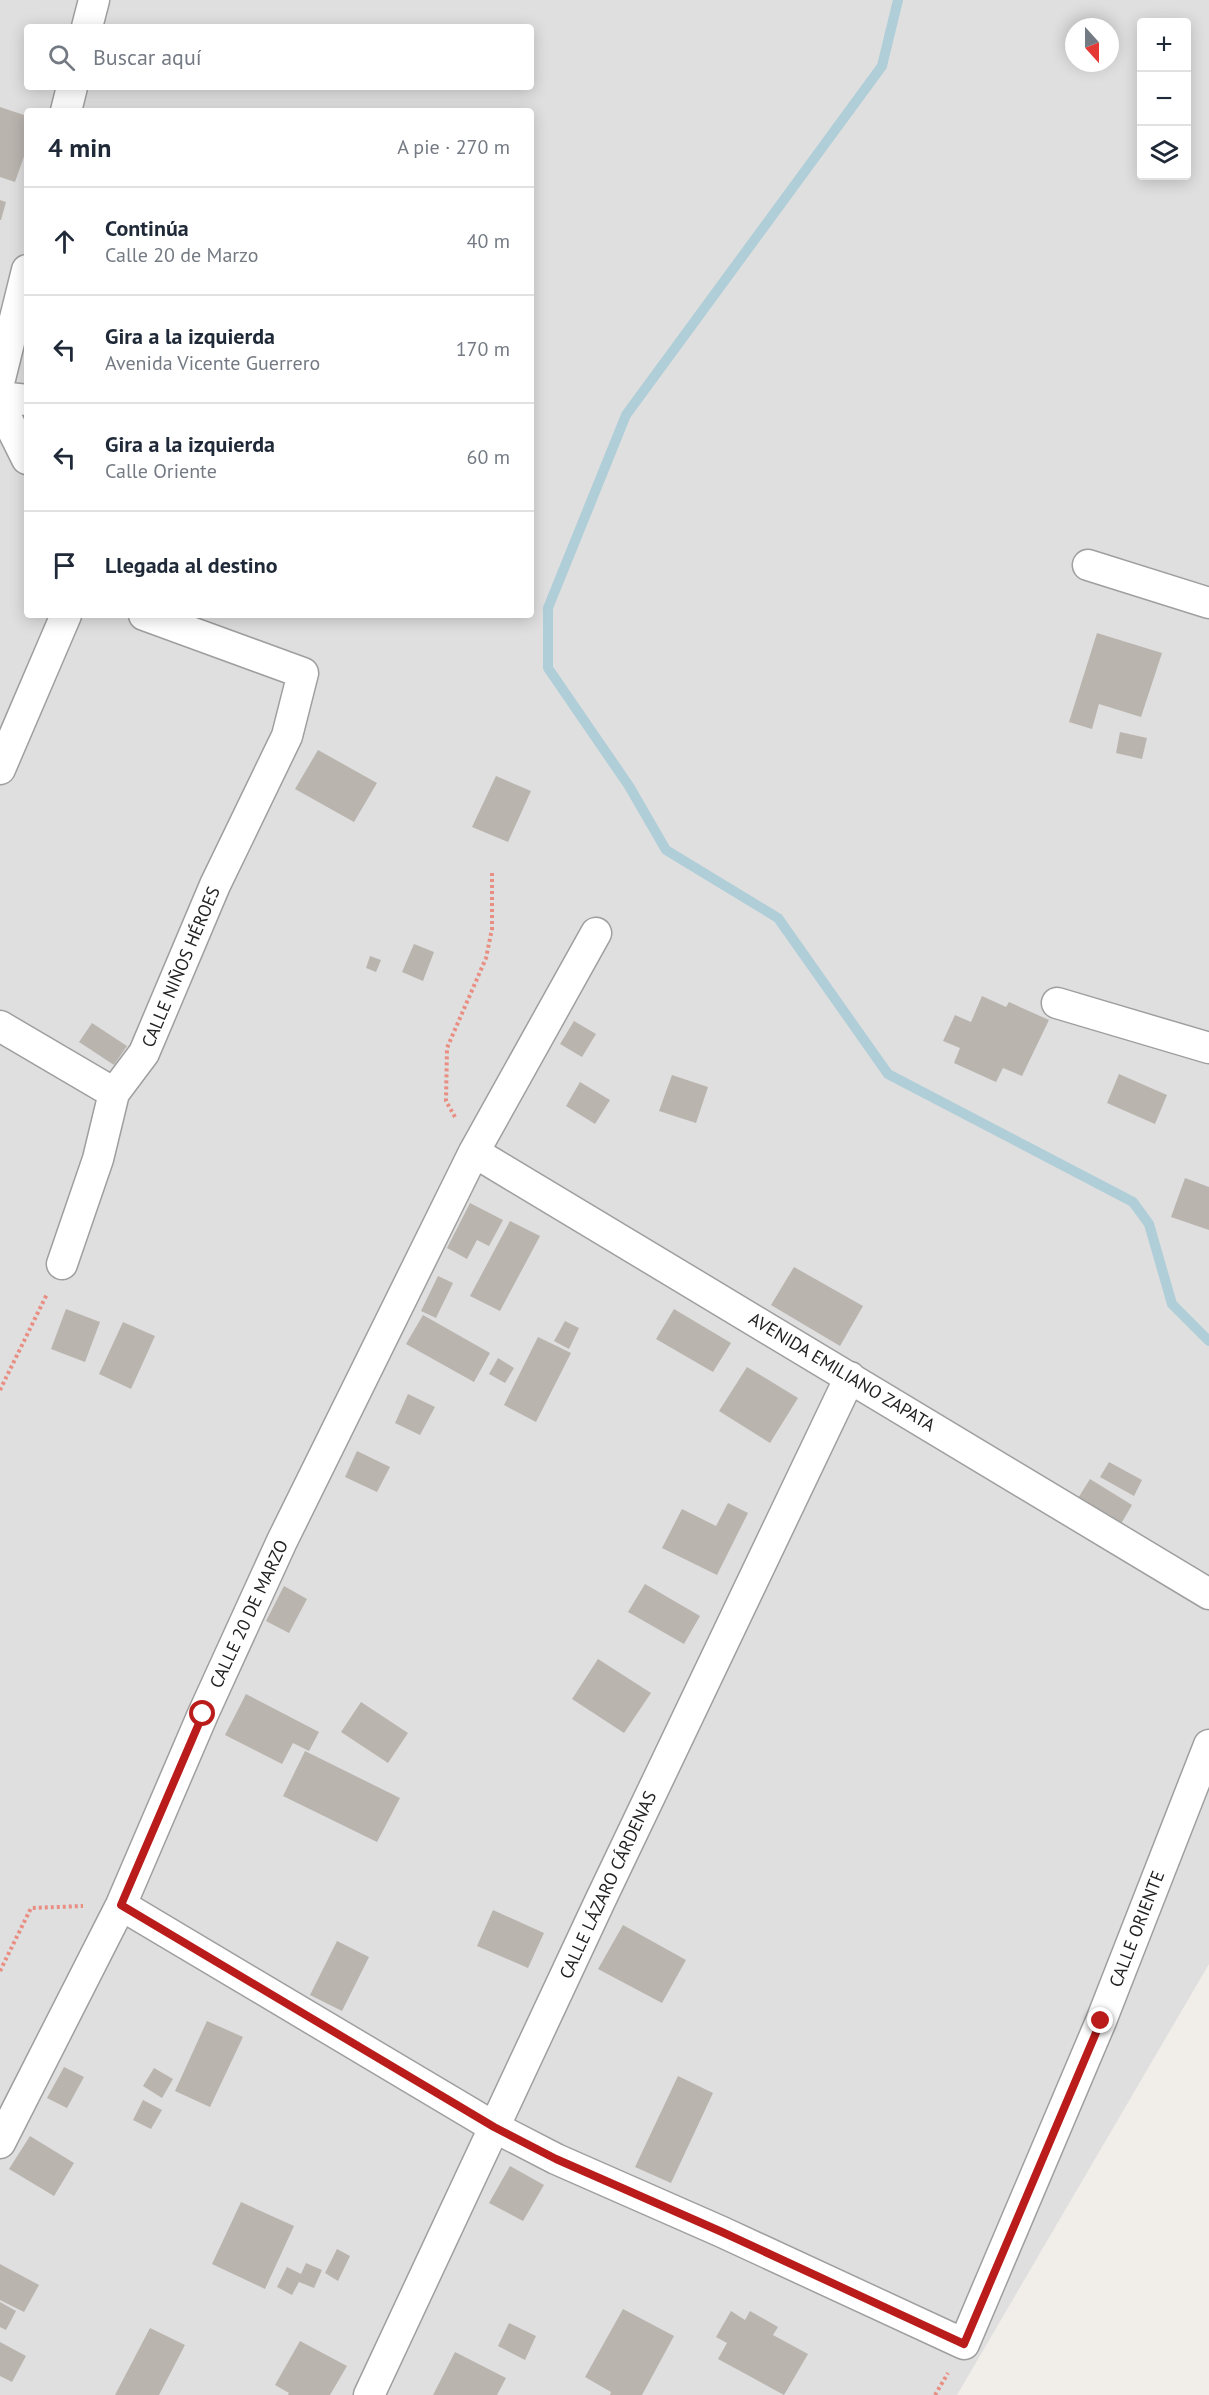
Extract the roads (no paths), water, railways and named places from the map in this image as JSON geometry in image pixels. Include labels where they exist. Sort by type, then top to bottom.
[{"type":"street","points":[[88,24],[94,0]]},
{"type":"street","points":[[67,108],[71,90]]},
{"type":"street","points":[[0,380],[24,282]]},
{"type":"street","points":[[0,397],[24,400]]},
{"type":"street","points":[[0,405],[24,453]]},
{"type":"street","points":[[1088,565],[1209,603]]},
{"type":"street","points":[[0,769],[65,618]]},
{"type":"street","name":"CALLE NIÑOS HÉROES","points":[[62,1264],[98,1158],[114,1093],[144,1053],[215,885],[287,735],[303,672],[152,618]]},
{"type":"street","name":"CALLE 20 DE MARZO","points":[[0,2143],[121,1905],[203,1714],[282,1541],[474,1152],[596,933]]},
{"type":"street","points":[[1057,1003],[1209,1048]]},
{"type":"street","points":[[0,1026],[114,1093]]},
{"type":"street","name":"AVENIDA EMILIANO ZAPATA","points":[[474,1152],[1209,1594]]},
{"type":"street","name":"CALLE LÁZARO CÁRDENAS","points":[[369,2395],[850,1377]]},
{"type":"street","name":"CALLE ORIENTE","points":[[494,2127],[556,2159],[722,2232],[964,2344],[1101,2021],[1209,1745]]},
{"type":"street","points":[[121,1905],[494,2127]]},
{"type":"waterway","points":[[898,0],[882,66],[626,415],[548,608],[548,668],[629,786],[666,850],[778,918],[888,1074],[1133,1202],[1149,1224],[1172,1304],[1209,1341]]}]
